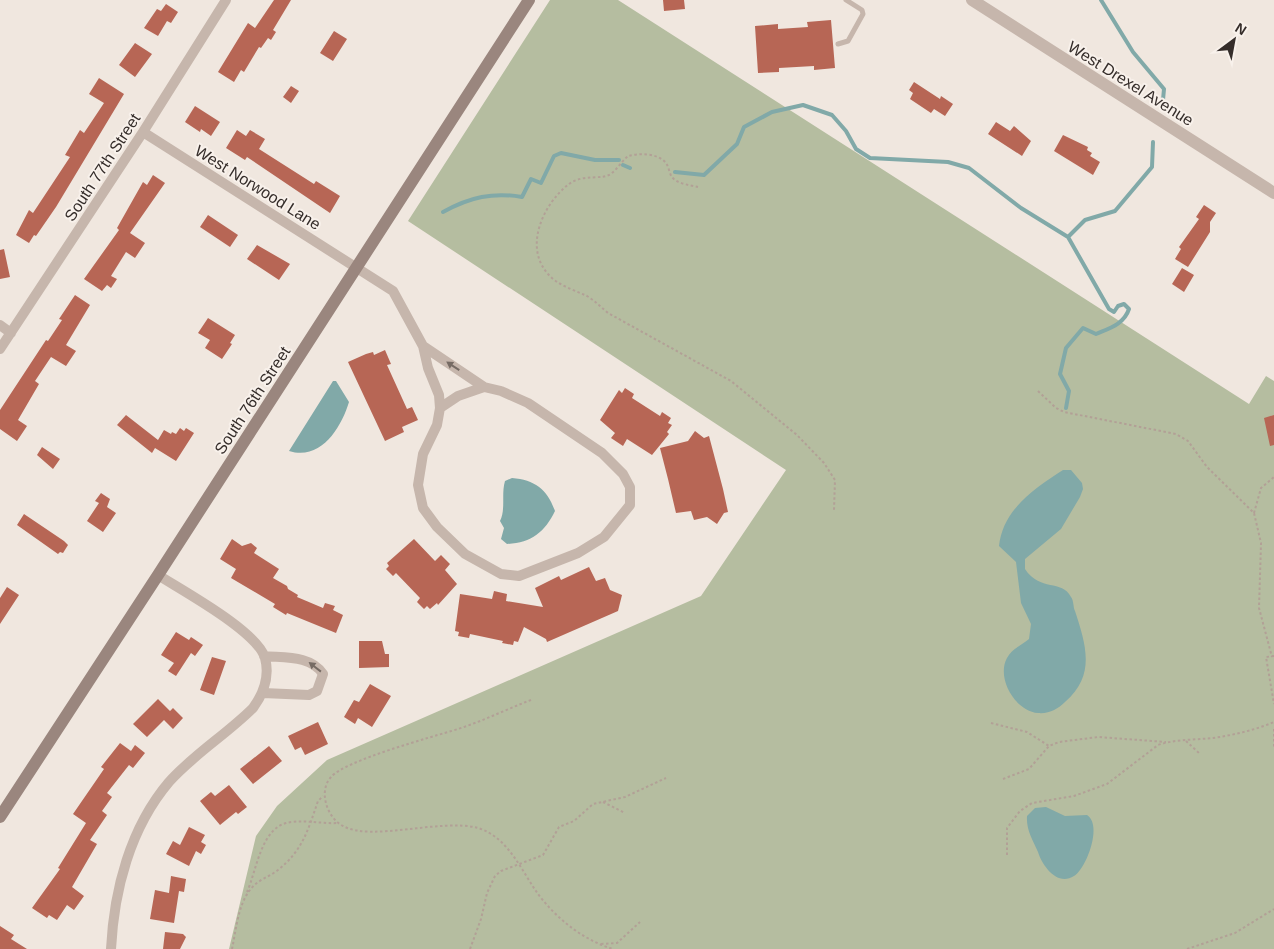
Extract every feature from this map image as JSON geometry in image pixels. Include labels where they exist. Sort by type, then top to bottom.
[{"type":"main road","name":"South 76th Street","points":[[0,817],[158,576],[529,0]]},
{"type":"street","name":"South 77th Street","points":[[0,349],[143,132],[226,0]]},
{"type":"street","name":"West Drexel Avenue","points":[[972,0],[1274,193]]},
{"type":"street","name":"West Norwood Lane","points":[[143,132],[393,291],[423,346]]},
{"type":"street","points":[[0,325],[11,333]]},
{"type":"street","points":[[423,346],[484,387],[501,391],[528,404],[602,453],[623,474],[630,487],[630,505],[617,524],[604,537],[578,553],[519,576],[502,574],[465,554],[437,527],[423,508],[418,485],[423,454],[437,426],[440,408],[439,395],[428,368],[423,346]]},
{"type":"street","points":[[440,408],[458,396],[484,387]]},
{"type":"street","points":[[111,949],[120,881],[130,849],[143,820],[170,782],[241,720],[263,693],[267,676],[264,656],[249,636],[158,576]]},
{"type":"street","points":[[263,693],[309,696],[317,691],[322,674],[319,668],[304,660],[264,656]]},
{"type":"lane","points":[[838,44],[848,41],[863,14],[862,10],[846,0]]},
{"type":"path","points":[[698,187],[676,180],[672,177],[667,164],[660,157],[654,155],[628,156],[612,174],[604,177],[579,178],[559,193],[541,220],[537,243],[542,265],[548,275],[595,301],[608,313],[731,381],[797,435],[824,464],[835,480],[834,510]]},
{"type":"path","points":[[1038,391],[1056,408],[1064,412],[1176,434],[1188,442],[1212,472],[1254,513]]},
{"type":"path","points":[[1274,477],[1266,481],[1261,488],[1254,513],[1261,543],[1259,608],[1273,656],[1266,658],[1274,704]]},
{"type":"path","points":[[338,822],[324,796],[326,785],[331,776],[345,768],[416,742],[476,723],[531,700]]},
{"type":"path","points":[[991,722],[1027,732],[1049,746]]},
{"type":"path","points":[[1003,779],[1030,769],[1049,746],[1077,739],[1098,737],[1168,742],[1240,732],[1274,722]]},
{"type":"path","points":[[1274,728],[1274,748]]},
{"type":"path","points":[[1185,740],[1199,753]]},
{"type":"path","points":[[1006,855],[1007,828],[1020,811],[1032,803],[1074,796],[1107,784],[1146,753],[1168,742]]},
{"type":"path","points":[[470,949],[491,883],[501,871],[543,855],[559,827],[574,821],[593,804],[625,797],[666,778]]},
{"type":"path","points":[[244,899],[260,880],[276,871],[294,857],[302,846],[318,801],[324,796]]},
{"type":"path","points":[[601,801],[625,813]]},
{"type":"path","points":[[232,949],[244,899],[262,849],[269,836],[289,822],[338,822],[352,829],[366,830],[440,826],[478,828],[499,840],[519,864],[551,909],[575,930],[599,944],[613,949]]},
{"type":"path","points":[[1186,949],[1235,933],[1274,909]]},
{"type":"path","points":[[599,944],[617,942],[640,922]]},
{"type":"green space","points":[[550,0],[618,0],[1249,404],[1266,376],[1274,381],[1274,949],[229,949],[256,836],[277,806],[327,760],[701,596],[786,470],[408,221]]},
{"type":"water","points":[[333,381],[336,381],[349,402],[335,432],[320,447],[311,451],[300,453],[289,451]]},
{"type":"water","points":[[1063,470],[1071,470],[1082,483],[1083,489],[1080,497],[1061,529],[1025,559],[1025,569],[1037,581],[1062,588],[1072,599],[1085,648],[1085,670],[1075,692],[1062,705],[1050,712],[1038,713],[1030,711],[1015,700],[1006,684],[1004,666],[1007,658],[1014,649],[1029,639],[1031,624],[1021,603],[1016,562],[999,546],[1007,521],[1014,510],[1032,492]]},
{"type":"water","points":[[512,478],[527,481],[539,487],[552,503],[555,511],[547,525],[536,535],[530,539],[507,544],[501,539],[504,528],[500,521],[503,512],[505,481]]},
{"type":"water","points":[[1046,807],[1065,816],[1087,815],[1092,820],[1093,837],[1088,856],[1079,872],[1068,879],[1056,877],[1043,863],[1029,830],[1027,816],[1035,808]]},
{"type":"building","points":[[274,0],[291,0],[273,30],[276,32],[271,40],[268,38],[261,48],[259,47],[244,72],[241,70],[234,82],[218,72],[248,23],[255,28]]},
{"type":"building","points":[[663,0],[684,0],[685,9],[664,11]]},
{"type":"building","points":[[166,4],[178,12],[171,23],[167,21],[158,36],[144,28],[157,9],[161,11]]},
{"type":"building","points":[[831,20],[835,68],[814,70],[814,66],[779,68],[779,72],[758,73],[755,26],[778,24],[778,29],[808,27],[807,22]]},
{"type":"building","points":[[334,31],[347,39],[333,61],[320,53]]},
{"type":"building","points":[[135,43],[152,54],[135,77],[119,65]]},
{"type":"building","points":[[99,78],[124,94],[56,207],[29,243],[16,235],[29,210],[33,213],[70,157],[65,155],[80,130],[84,133],[104,103],[89,94]]},
{"type":"building","points":[[914,82],[940,99],[941,96],[953,104],[945,116],[934,109],[931,113],[910,99],[913,93],[909,90]]},
{"type":"building","points":[[291,86],[299,91],[291,103],[283,97]]},
{"type":"building","points":[[195,106],[220,122],[211,136],[201,129],[200,132],[185,122]]},
{"type":"building","points":[[996,122],[1010,131],[1014,126],[1031,141],[1022,156],[988,134]]},
{"type":"building","points":[[237,130],[246,136],[250,130],[265,139],[259,149],[314,184],[316,181],[340,196],[330,213],[247,157],[245,160],[226,148]]},
{"type":"building","points":[[1063,135],[1088,147],[1087,150],[1092,153],[1090,156],[1100,162],[1093,175],[1054,151]]},
{"type":"building","points":[[153,175],[165,183],[130,233],[145,243],[135,258],[126,252],[111,276],[117,279],[111,288],[107,285],[102,291],[84,279],[119,230],[117,228],[143,182],[147,185]]},
{"type":"building","points":[[1204,205],[1216,213],[1210,222],[1210,232],[1188,267],[1175,259],[1181,249],[1179,247],[1199,219],[1196,217]]},
{"type":"building","points":[[208,215],[238,235],[230,247],[200,227]]},
{"type":"building","points":[[257,245],[290,264],[279,280],[247,259]]},
{"type":"building","points":[[4,249],[10,277],[0,279],[0,250]]},
{"type":"building","points":[[1182,268],[1194,275],[1184,292],[1172,284]]},
{"type":"building","points":[[75,295],[90,305],[66,345],[76,351],[66,366],[51,357],[35,381],[39,384],[18,420],[27,426],[17,441],[0,429],[0,410],[46,340],[48,341],[62,320],[59,319]]},
{"type":"building","points":[[208,318],[235,335],[230,343],[232,344],[222,359],[205,348],[210,340],[198,333]]},
{"type":"building","points":[[385,350],[391,364],[387,365],[407,409],[412,407],[418,420],[402,427],[404,432],[385,441],[348,362],[366,354],[373,352],[374,355]]},
{"type":"building","points":[[625,388],[634,394],[632,398],[660,416],[662,412],[671,418],[668,423],[672,425],[667,432],[669,434],[652,455],[627,439],[623,446],[611,438],[615,433],[600,420],[619,390],[622,393]]},
{"type":"building","points":[[126,415],[158,440],[164,430],[171,434],[172,432],[176,434],[180,428],[184,431],[186,428],[194,433],[176,461],[155,448],[152,453],[117,425]]},
{"type":"building","points":[[1274,415],[1274,445],[1270,446],[1264,418]]},
{"type":"building","points":[[695,431],[704,438],[709,436],[723,489],[728,512],[724,513],[717,524],[707,517],[694,520],[691,511],[676,513],[660,448],[688,441]]},
{"type":"building","points":[[42,447],[60,459],[53,469],[37,455]]},
{"type":"building","points":[[101,493],[110,499],[107,507],[116,513],[103,532],[87,521],[99,503],[95,501]]},
{"type":"building","points":[[24,514],[68,545],[63,553],[60,552],[58,554],[17,525]]},
{"type":"building","points":[[232,539],[242,546],[251,543],[257,548],[254,553],[279,569],[273,578],[287,586],[288,589],[298,595],[297,597],[323,608],[325,603],[335,606],[333,610],[343,615],[336,633],[287,613],[286,615],[273,607],[275,604],[231,578],[236,569],[220,559]]},
{"type":"building","points":[[414,539],[435,561],[441,555],[450,564],[445,570],[457,584],[438,605],[437,603],[430,609],[427,606],[424,609],[417,602],[420,598],[396,573],[393,576],[386,569],[389,566],[387,563]]},
{"type":"building","points":[[589,567],[596,581],[605,578],[610,590],[622,595],[618,611],[547,642],[546,639],[524,627],[518,642],[514,641],[513,645],[470,634],[469,638],[458,636],[459,632],[455,631],[460,594],[492,599],[494,591],[507,594],[506,601],[543,607],[535,588],[559,576],[561,580]]},
{"type":"building","points":[[7,587],[19,595],[0,624],[0,598]]},
{"type":"building","points":[[176,632],[189,640],[191,637],[203,645],[195,656],[191,653],[176,676],[168,671],[174,663],[161,655]]},
{"type":"building","points":[[359,641],[382,641],[385,654],[389,654],[389,667],[359,668]]},
{"type":"building","points":[[212,657],[226,661],[214,695],[200,690]]},
{"type":"building","points":[[370,684],[391,696],[372,727],[358,718],[355,724],[344,717],[354,700],[359,702]]},
{"type":"building","points":[[158,699],[170,711],[173,708],[183,718],[173,729],[164,720],[147,737],[133,724]]},
{"type":"building","points":[[318,722],[328,744],[305,755],[301,747],[295,750],[288,736]]},
{"type":"building","points":[[120,743],[131,751],[135,745],[145,753],[133,768],[129,765],[107,793],[112,797],[102,811],[107,815],[90,840],[97,844],[72,887],[84,896],[74,910],[67,905],[57,920],[49,915],[47,918],[32,908],[60,869],[58,868],[86,823],[73,814],[104,769],[101,767]]},
{"type":"building","points":[[269,746],[282,761],[253,784],[240,769]]},
{"type":"building","points":[[229,785],[247,807],[238,814],[236,812],[220,825],[200,801],[211,792],[215,796]]},
{"type":"building","points":[[189,827],[205,835],[201,842],[206,845],[201,854],[196,851],[189,866],[166,854],[173,841],[180,845]]},
{"type":"building","points":[[171,876],[186,879],[184,892],[179,891],[174,923],[150,919],[155,890],[169,893]]},
{"type":"building","points":[[0,926],[14,935],[11,939],[27,949],[0,949]]},
{"type":"building","points":[[165,932],[183,934],[186,937],[180,949],[163,949]]},
{"type":"waterway","points":[[1101,0],[1133,52],[1164,89],[1163,100]]},
{"type":"waterway","points":[[675,172],[704,175],[737,144],[744,127],[772,112],[803,105],[832,115],[846,131],[856,149],[870,158],[948,162],[969,168],[1021,208],[1068,237]]},
{"type":"waterway","points":[[1066,408],[1069,391],[1060,374],[1066,348],[1083,328],[1096,334],[1120,322],[1129,309],[1124,304],[1118,306],[1114,312],[1109,309],[1068,237],[1085,220],[1115,211],[1152,167],[1153,142]]},
{"type":"waterway","points":[[443,212],[472,199],[482,197],[501,195],[522,197],[531,179],[541,183],[554,156],[561,153],[595,160],[619,160]]},
{"type":"waterway","points":[[623,165],[630,168]]}]
